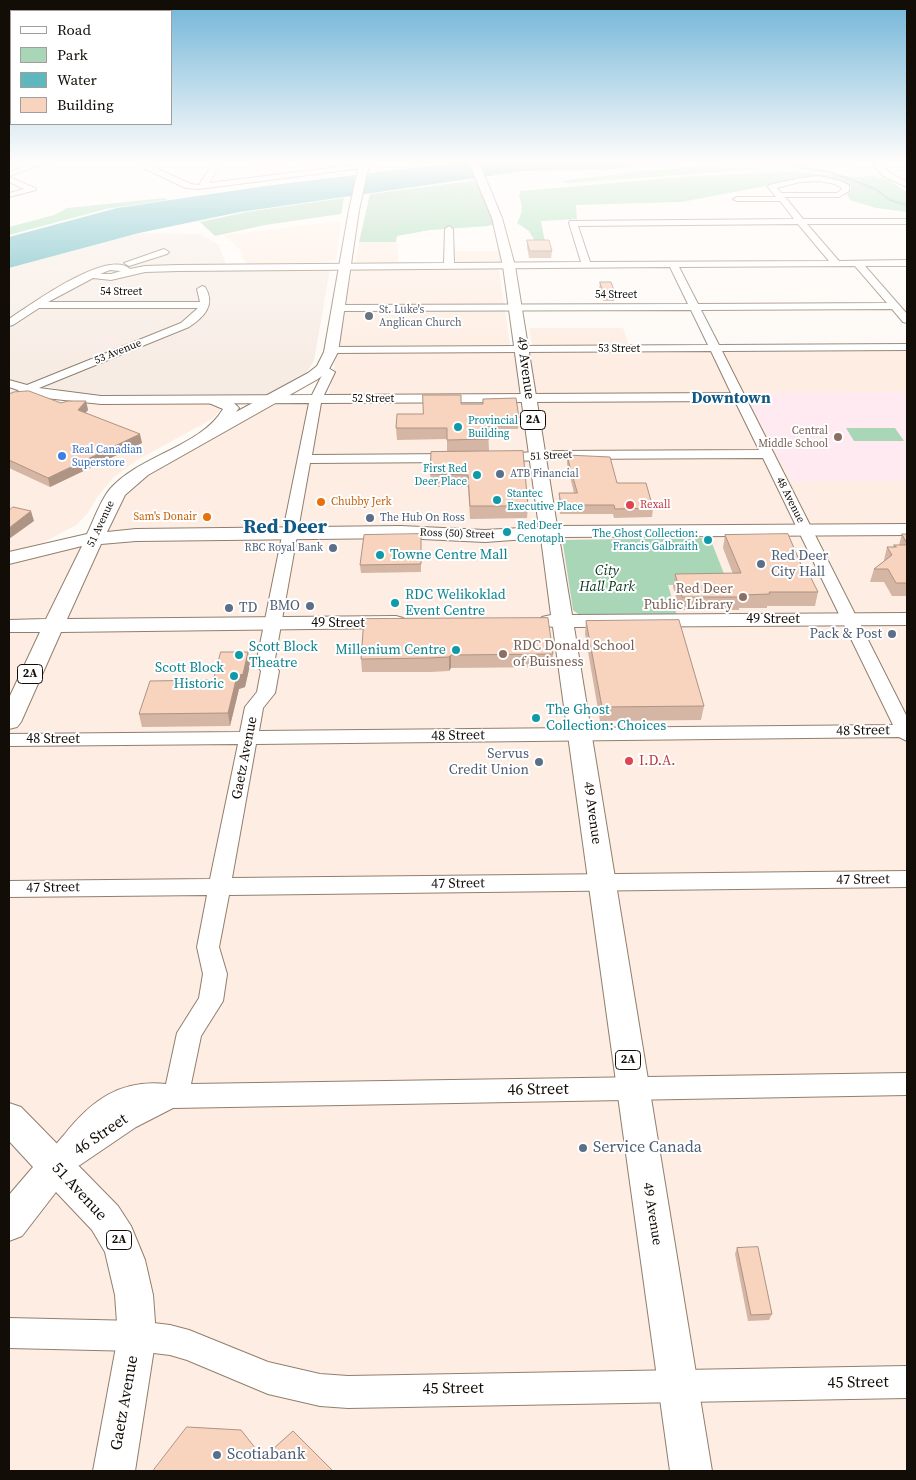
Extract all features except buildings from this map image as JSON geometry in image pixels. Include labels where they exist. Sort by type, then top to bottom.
[{"type":"main road","name":"Gaetz Avenue","points":[[323,368],[331,350],[351,229]]},
{"type":"main road","name":"49 Avenue","points":[[500,229],[509,265],[539,456],[632,1088],[691,1471]]},
{"type":"main road","name":"51 Avenue","points":[[9,722],[117,492],[135,476],[274,399],[323,368]]},
{"type":"main road","points":[[209,434],[231,411],[228,405],[214,400]]},
{"type":"main road","points":[[38,550],[77,530],[109,506]]},
{"type":"main road","name":"Ross (50) Street","points":[[9,558],[94,538],[136,534],[401,532],[475,536],[550,532],[907,529]]},
{"type":"main road","name":"49 Street","points":[[528,621],[907,618]]},
{"type":"main road","name":"49 Street","points":[[9,626],[415,622]]},
{"type":"main road","name":"51 Avenue","points":[[9,1118],[106,1218],[118,1239],[132,1277],[137,1336]]},
{"type":"main road","points":[[9,1223],[55,1166]]},
{"type":"main road","name":"Gaetz Avenue","points":[[114,1471],[137,1336]]},
{"type":"street","points":[[448,229],[449,265]]},
{"type":"street","points":[[575,229],[586,265]]},
{"type":"street","points":[[807,229],[836,263]]},
{"type":"street","points":[[73,284],[104,277],[164,252]]},
{"type":"street","points":[[857,263],[907,320]]},
{"type":"street","points":[[9,323],[56,292],[104,268],[138,270],[166,268],[449,265],[907,263]]},
{"type":"street","name":"48 Avenue","points":[[674,264],[906,732]]},
{"type":"street","points":[[95,273],[97,276],[104,277]]},
{"type":"street","points":[[202,289],[206,295],[205,305]]},
{"type":"street","name":"54 Street","points":[[37,305],[205,305]]},
{"type":"street","name":"53 Avenue","points":[[9,396],[179,328],[195,319],[202,312],[205,305]]},
{"type":"street","name":"54 Street","points":[[338,308],[894,306]]},
{"type":"street","name":"53 Street","points":[[331,350],[907,347]]},
{"type":"street","name":"Gaetz Avenue","points":[[173,1096],[189,1033],[210,1001],[215,974],[208,946],[254,707],[267,690],[270,671],[265,664],[272,623],[316,399],[329,372],[323,368]]},
{"type":"street","name":"52 Street","points":[[9,383],[50,395],[79,399],[740,397]]},
{"type":"street","name":"51 Street","points":[[486,458],[767,454]]},
{"type":"street","points":[[304,459],[467,458]]},
{"type":"street","name":"48 Street","points":[[9,740],[906,732]]},
{"type":"street","name":"47 Street","points":[[9,889],[907,879]]},
{"type":"street","name":"46 Street","points":[[55,1166],[127,1118],[173,1096],[907,1084]]},
{"type":"street","name":"45 Street","points":[[9,1333],[137,1336],[170,1340],[189,1345],[260,1376],[320,1390],[348,1392],[907,1382]]},
{"type":"shaded area","points":[[274,229],[340,229],[336,260],[329,262],[248,264],[241,256],[244,254],[224,235]]},
{"type":"shaded area","points":[[139,233],[200,234],[219,245],[225,262],[224,269],[330,269],[314,361],[307,372],[269,394],[82,395],[44,386],[9,398],[9,268]]},
{"type":"shaded area","points":[[359,242],[395,242],[398,244],[398,263],[355,262]]},
{"type":"shaded area","points":[[455,251],[500,251],[501,262],[456,263]]},
{"type":"shaded area","points":[[499,269],[511,352],[907,350],[907,1471],[9,1471],[9,561],[69,547],[100,545],[129,485],[269,405],[327,404],[352,270]]},
{"type":"shaded area","points":[[529,328],[623,328],[629,345],[532,345]]},
{"type":"shaded area","name":"Central Middle School","points":[[907,392],[907,481],[792,482],[745,393]]},
{"type":"shaded area","points":[[9,398],[76,403],[217,404],[220,410],[212,419],[137,460],[113,478],[98,496],[87,514],[76,525],[44,542],[9,552]]},
{"type":"green space","points":[[9,229],[31,229],[9,235]]},
{"type":"green space","points":[[208,229],[247,229],[215,236]]},
{"type":"green space","points":[[362,229],[441,229],[397,236],[396,242],[359,242]]},
{"type":"green space","points":[[392,229],[443,229],[429,230],[371,240]]},
{"type":"green space","points":[[526,229],[543,229],[545,242],[536,243]]},
{"type":"green space","points":[[846,428],[895,428],[904,441],[854,441]]},
{"type":"green space","name":"City Hall Park","points":[[710,538],[728,584],[668,585],[677,615],[582,617],[573,610],[563,544],[565,540]]},
{"type":"water","points":[[39,229],[158,229],[9,268],[9,237]]},
{"type":"place","name":"St. Luke's Anglican Church","points":[[369,316]]},
{"type":"place","name":"Provincial Building","points":[[458,427]]},
{"type":"place","name":"Central Middle School","points":[[838,437]]},
{"type":"place","name":"Real Canadian Superstore","points":[[62,456]]},
{"type":"place","name":"ATB Financial","points":[[500,474]]},
{"type":"place","name":"First Red Deer Place","points":[[477,475]]},
{"type":"place","name":"Stantec Executive Place","points":[[497,500]]},
{"type":"place","name":"Chubby Jerk","points":[[321,502]]},
{"type":"place","name":"Rexall","points":[[630,505]]},
{"type":"place","name":"Sam's Donair","points":[[207,517]]},
{"type":"place","name":"The Hub On Ross","points":[[370,518]]},
{"type":"place","name":"Red Deer Cenotaph","points":[[507,532]]},
{"type":"place","name":"The Ghost Collection: Francis Galbraith","points":[[708,540]]},
{"type":"place","name":"RBC Royal Bank","points":[[333,548]]},
{"type":"place","name":"Towne Centre Mall","points":[[380,555]]},
{"type":"place","name":"Red Deer City Hall","points":[[761,564]]},
{"type":"place","name":"Red Deer Public Library","points":[[743,597]]},
{"type":"place","name":"RDC Welikoklad Event Centre","points":[[395,603]]},
{"type":"place","name":"BMO","points":[[310,606]]},
{"type":"place","name":"TD","points":[[229,608]]},
{"type":"place","name":"Pack & Post","points":[[892,634]]},
{"type":"place","name":"Millenium Centre","points":[[456,650]]},
{"type":"place","name":"RDC Donald School of Buisness","points":[[503,654]]},
{"type":"place","name":"Scott Block Theatre","points":[[239,655]]},
{"type":"place","name":"Scott Block Historic","points":[[234,676]]},
{"type":"place","name":"The Ghost Collection: Choices","points":[[536,718]]},
{"type":"place","name":"I.D.A.","points":[[629,761]]},
{"type":"place","name":"Servus Credit Union","points":[[539,762]]},
{"type":"place","name":"Service Canada","points":[[583,1148]]},
{"type":"place","name":"Scotiabank","points":[[217,1455]]},
{"type":"district","name":"Downtown","points":[[731,399]]},
{"type":"district","name":"Red Deer","points":[[285,528]]}]
